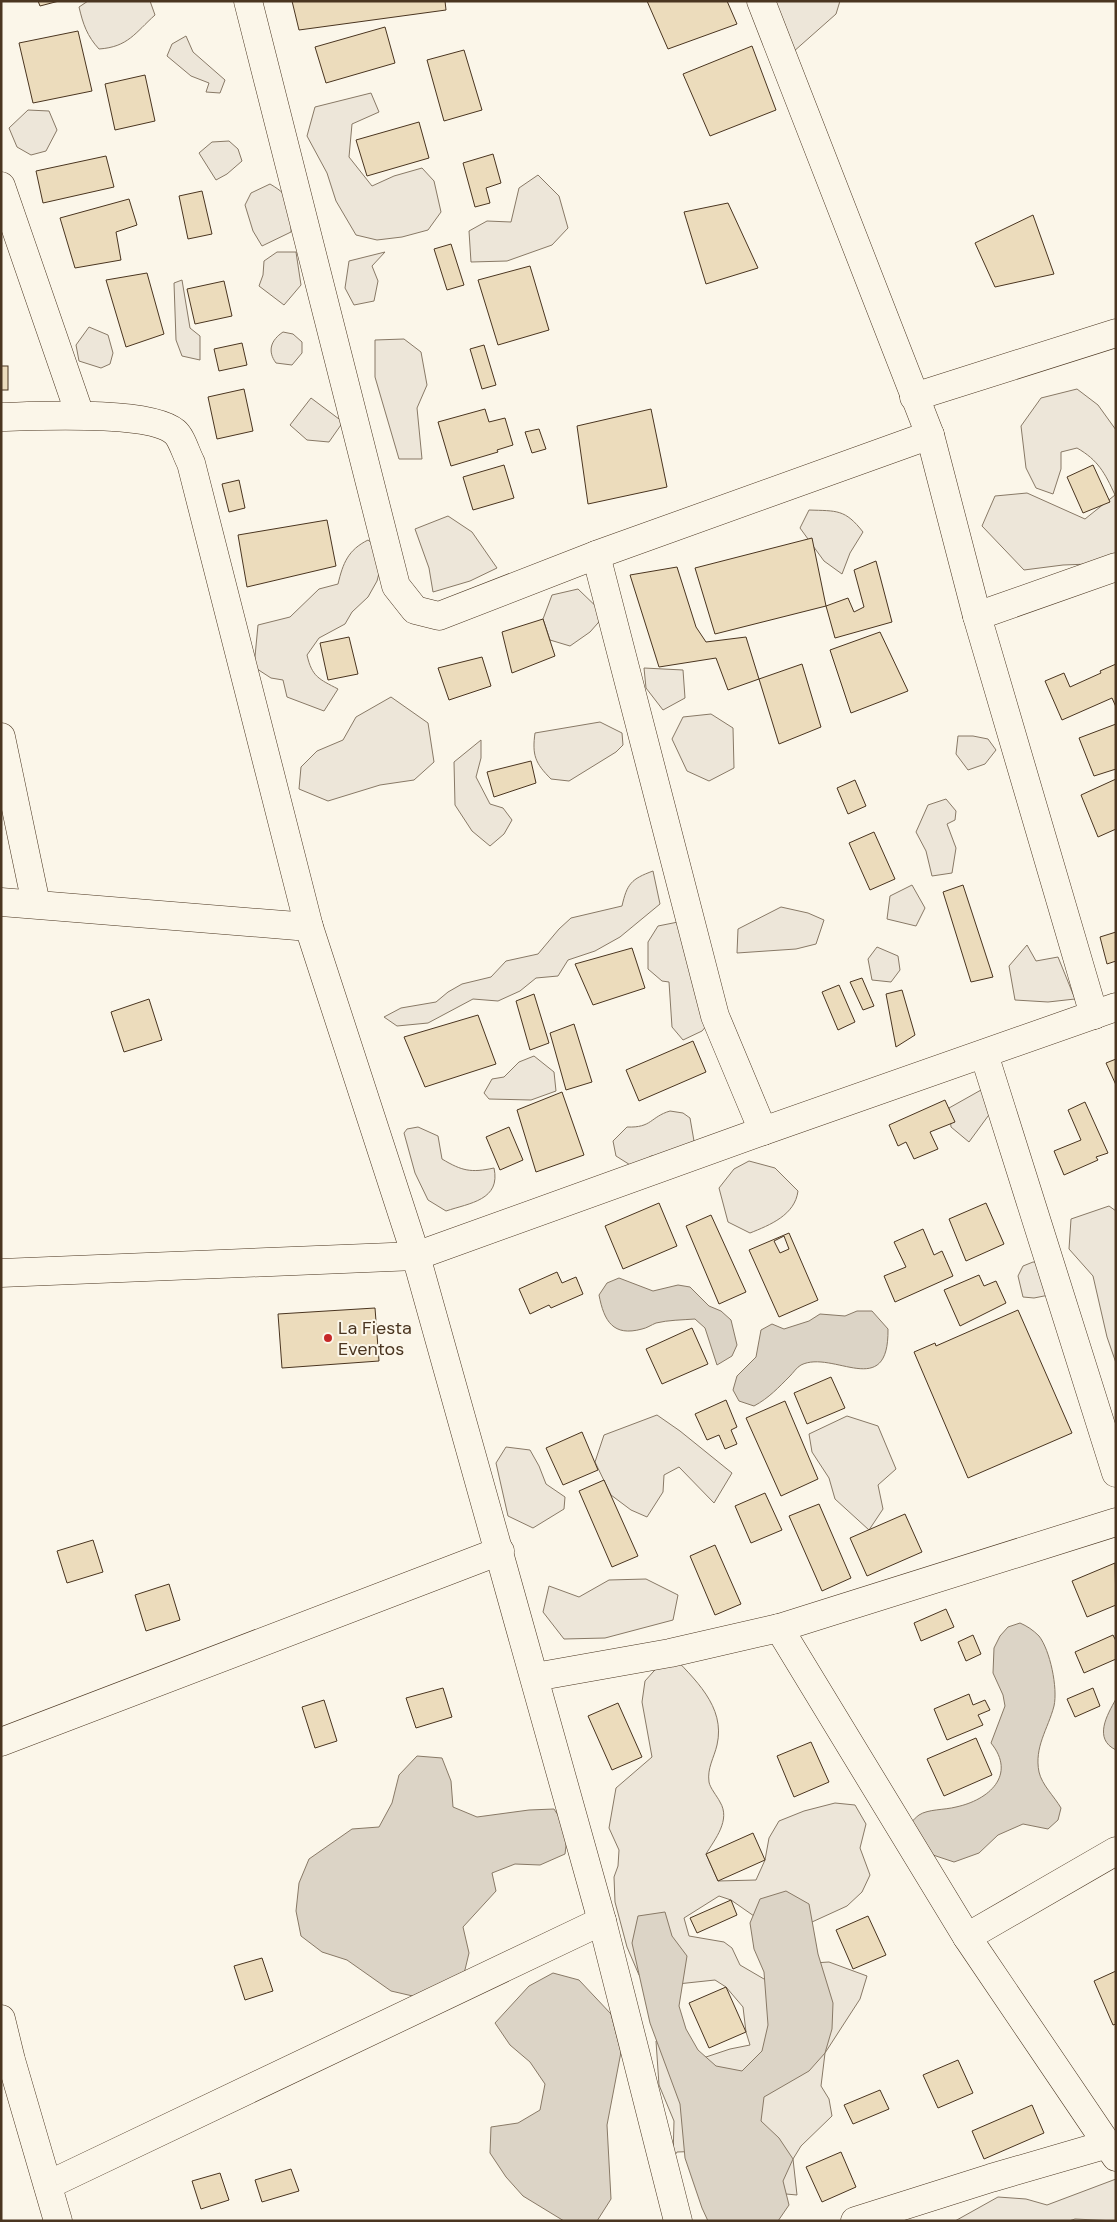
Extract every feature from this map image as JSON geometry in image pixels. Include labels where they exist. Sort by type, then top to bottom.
[{"type":"street","points":[[248,1],[396,586],[414,610],[439,616],[596,555],[930,435]]},
{"type":"street","points":[[1,1273],[416,1256],[763,1131],[1105,1011],[977,616],[930,435],[762,1]]},
{"type":"street","points":[[1,186],[80,416]]},
{"type":"street","points":[[914,397],[1116,333]]},
{"type":"street","points":[[1,417],[80,416],[151,421],[176,432],[190,463],[309,927],[416,1256],[536,1676],[602,1921],[678,2221]]},
{"type":"street","points":[[596,555],[715,1016],[763,1131]]},
{"type":"street","points":[[977,616],[1116,567]]},
{"type":"street","points":[[1,737],[36,904]]},
{"type":"street","points":[[1,902],[309,927]]},
{"type":"street","points":[[984,1054],[1116,1473]]},
{"type":"street","points":[[536,1676],[670,1653],[779,1628],[1116,1522]]},
{"type":"street","points":[[1,1742],[500,1551]]},
{"type":"street","points":[[779,1628],[967,1937],[1112,2151],[991,2178],[855,2221]]},
{"type":"street","points":[[967,1937],[1116,1851]]},
{"type":"street","points":[[48,2185],[602,1921]]},
{"type":"street","points":[[1,2019],[11,2060],[58,2221]]},
{"type":"shaded area","points":[[88,1],[150,1],[155,15],[124,42],[109,48],[99,49],[86,29],[79,7]]},
{"type":"shaded area","points":[[756,1],[840,1],[836,14],[784,60]]},
{"type":"shaded area","points":[[186,36],[193,52],[225,80],[220,93],[206,92],[209,83],[191,76],[167,56],[172,44]]},
{"type":"shaded area","points":[[371,93],[379,112],[352,124],[349,157],[372,186],[394,176],[422,168],[434,181],[441,212],[428,230],[402,237],[377,240],[356,235],[336,201],[327,173],[307,136],[315,107]]},
{"type":"shaded area","points":[[28,110],[49,111],[57,130],[46,151],[31,155],[17,147],[9,128]]},
{"type":"shaded area","points":[[229,141],[238,149],[242,161],[227,174],[216,180],[199,153],[212,142]]},
{"type":"shaded area","points":[[538,175],[559,196],[568,228],[552,245],[507,261],[471,262],[469,231],[487,221],[511,222],[519,188]]},
{"type":"shaded area","points":[[270,184],[284,194],[290,204],[292,216],[291,232],[262,246],[253,231],[245,205],[251,193]]},
{"type":"shaded area","points":[[277,252],[296,252],[301,285],[284,305],[259,286],[263,275],[264,261]]},
{"type":"shaded area","points":[[385,252],[372,266],[378,281],[374,301],[354,305],[345,288],[349,261]]},
{"type":"shaded area","points":[[182,280],[190,328],[200,336],[200,360],[182,356],[176,340],[174,283]]},
{"type":"shaded area","points":[[89,327],[108,335],[113,353],[110,364],[101,368],[79,361],[76,345]]},
{"type":"shaded area","points":[[283,332],[293,334],[302,342],[302,353],[292,365],[276,363],[273,359],[271,350],[273,342]]},
{"type":"shaded area","points":[[404,339],[421,352],[427,385],[417,408],[422,459],[399,459],[375,377],[375,340]]},
{"type":"shaded area","points":[[1077,389],[1098,405],[1116,430],[1116,563],[1063,565],[1024,570],[982,526],[995,496],[1027,493],[1085,519],[1115,495],[1096,462],[1077,448],[1061,452],[1061,469],[1053,494],[1036,488],[1026,468],[1021,426],[1041,398]]},
{"type":"shaded area","points":[[311,398],[343,422],[329,442],[307,440],[290,425]]},
{"type":"shaded area","points":[[809,510],[834,511],[845,515],[857,524],[863,532],[850,553],[842,574],[824,561],[800,528]]},
{"type":"shaded area","points":[[448,516],[472,532],[497,568],[470,581],[433,592],[429,568],[415,529]]},
{"type":"shaded area","points":[[368,540],[378,548],[382,562],[377,581],[368,597],[352,612],[345,624],[319,638],[307,655],[314,673],[326,683],[338,689],[324,711],[287,697],[283,680],[271,678],[254,667],[258,625],[290,617],[319,589],[338,584],[347,558],[356,548]]},
{"type":"shaded area","points":[[578,589],[605,615],[590,632],[570,646],[550,640],[543,619],[552,595]]},
{"type":"shaded area","points":[[644,668],[683,670],[685,698],[663,710],[646,688]]},
{"type":"shaded area","points":[[391,697],[428,723],[434,762],[414,780],[380,785],[328,801],[299,789],[301,767],[317,751],[343,740],[356,717]]},
{"type":"shaded area","points":[[711,714],[733,728],[734,768],[709,781],[687,771],[672,739],[683,717]]},
{"type":"shaded area","points":[[600,722],[622,733],[623,745],[616,752],[569,781],[551,779],[541,768],[536,758],[534,747],[535,733]]},
{"type":"shaded area","points":[[958,736],[988,739],[996,750],[985,764],[968,770],[956,754]]},
{"type":"shaded area","points":[[481,740],[481,758],[476,777],[490,804],[503,808],[512,820],[504,834],[490,846],[472,831],[455,805],[454,762]]},
{"type":"shaded area","points":[[946,799],[956,811],[955,820],[947,824],[956,848],[952,873],[932,876],[926,851],[916,832],[928,805]]},
{"type":"shaded area","points":[[653,871],[660,904],[620,937],[595,951],[568,960],[558,976],[536,978],[520,991],[498,1001],[473,999],[428,1023],[397,1026],[384,1017],[401,1008],[436,1002],[462,984],[491,977],[506,961],[538,954],[571,918],[622,906],[631,883]]},
{"type":"shaded area","points":[[912,885],[925,908],[916,926],[887,919],[890,896]]},
{"type":"shaded area","points":[[781,907],[808,913],[824,920],[816,944],[796,949],[737,953],[738,929]]},
{"type":"shaded area","points":[[678,922],[715,1016],[702,1031],[683,1040],[672,1027],[669,982],[662,981],[648,969],[648,942],[658,926]]},
{"type":"shaded area","points":[[1027,945],[1036,961],[1058,957],[1075,999],[1048,1002],[1015,1000],[1009,966]]},
{"type":"shaded area","points":[[877,947],[898,956],[900,970],[891,982],[872,980],[868,959]]},
{"type":"shaded area","points":[[534,1056],[554,1072],[556,1091],[531,1100],[489,1099],[484,1093],[492,1079],[504,1077],[519,1062]]},
{"type":"shaded area","points":[[981,1090],[991,1112],[969,1142],[951,1127],[949,1108]]},
{"type":"shaded area","points":[[670,1111],[683,1113],[690,1118],[694,1141],[665,1157],[651,1156],[635,1168],[616,1156],[613,1141],[627,1127],[641,1126]]},
{"type":"shaded area","points":[[418,1127],[438,1136],[442,1159],[449,1163],[473,1171],[494,1168],[495,1179],[493,1187],[488,1194],[474,1202],[446,1211],[428,1200],[415,1173],[404,1133],[407,1129]]},
{"type":"shaded area","points":[[749,1161],[775,1168],[798,1191],[792,1207],[787,1213],[773,1223],[750,1233],[728,1222],[719,1188],[734,1169]]},
{"type":"shaded area","points":[[1109,1206],[1116,1211],[1116,1363],[1107,1337],[1093,1276],[1069,1249],[1071,1219]]},
{"type":"shaded area","points":[[1039,1262],[1049,1295],[1034,1298],[1023,1297],[1018,1276],[1023,1266]]},
{"type":"shaded area","points":[[619,1278],[653,1291],[678,1285],[690,1287],[709,1306],[721,1311],[731,1320],[737,1345],[732,1356],[717,1365],[705,1328],[695,1319],[661,1322],[644,1329],[632,1331],[617,1329],[611,1325],[604,1312],[599,1295],[607,1283]]},
{"type":"shaded area","points":[[857,1311],[872,1311],[888,1329],[886,1351],[879,1363],[869,1368],[814,1362],[801,1365],[774,1392],[754,1406],[739,1401],[733,1390],[737,1376],[756,1357],[761,1330],[772,1324],[784,1329],[809,1321],[820,1314],[845,1316]]},
{"type":"shaded area","points":[[657,1415],[732,1473],[714,1503],[679,1467],[664,1475],[663,1492],[647,1517],[631,1510],[611,1495],[595,1462],[604,1435]]},
{"type":"shaded area","points":[[847,1416],[878,1426],[896,1469],[878,1485],[883,1509],[869,1530],[835,1499],[829,1478],[812,1452],[809,1434]]},
{"type":"shaded area","points":[[506,1447],[530,1450],[546,1484],[565,1497],[564,1509],[533,1528],[508,1516],[496,1463]]},
{"type":"shaded area","points":[[646,1579],[678,1595],[673,1620],[605,1638],[564,1639],[543,1612],[549,1586],[579,1597],[609,1580]]},
{"type":"shaded area","points":[[1020,1623],[1030,1628],[1043,1642],[1050,1660],[1054,1680],[1054,1706],[1040,1746],[1038,1763],[1043,1781],[1061,1808],[1058,1820],[1048,1829],[1023,1824],[998,1835],[979,1853],[954,1862],[930,1854],[910,1823],[923,1813],[968,1804],[979,1799],[996,1784],[1001,1766],[998,1755],[991,1743],[1005,1706],[1003,1695],[993,1673],[994,1648],[1000,1636],[1008,1627]]},
{"type":"shaded area","points":[[670,1653],[706,1694],[717,1718],[719,1731],[710,1768],[709,1782],[720,1802],[724,1816],[717,1836],[706,1854],[718,1881],[756,1880],[765,1860],[769,1838],[779,1821],[804,1811],[835,1803],[855,1805],[866,1824],[860,1848],[870,1875],[862,1892],[847,1906],[812,1922],[764,1923],[731,1900],[719,1896],[684,1918],[689,1936],[724,1942],[732,1948],[740,1965],[764,1979],[777,1977],[813,1963],[829,1962],[867,1976],[860,1999],[825,2053],[821,2086],[829,2099],[832,2116],[801,2146],[793,2159],[797,2195],[786,2194],[771,2171],[706,2151],[677,2152],[673,2158],[674,2121],[659,2085],[656,2041],[706,2057],[750,2045],[746,2032],[743,2007],[726,1987],[715,1980],[668,1985],[639,1975],[627,1947],[615,1902],[614,1877],[618,1866],[619,1850],[609,1828],[616,1788],[652,1757],[642,1702],[645,1681]]},
{"type":"shaded area","points":[[1116,1699],[1116,1750],[1105,1740],[1104,1726]]},
{"type":"shaded area","points":[[417,1756],[442,1758],[451,1781],[453,1807],[477,1817],[529,1810],[554,1809],[568,1830],[565,1854],[540,1865],[515,1864],[492,1873],[496,1891],[463,1927],[469,1953],[463,1978],[417,1997],[391,1991],[347,1960],[322,1952],[301,1936],[296,1911],[299,1883],[309,1859],[352,1829],[379,1827],[392,1803],[399,1775]]},
{"type":"shaded area","points":[[786,1891],[809,1904],[818,1954],[833,2003],[832,2029],[825,2053],[809,2071],[764,2097],[761,2121],[779,2138],[793,2159],[783,2181],[789,2205],[778,2221],[708,2221],[685,2158],[680,2104],[650,2023],[632,1943],[638,1916],[665,1912],[672,1936],[687,1956],[679,2006],[686,2029],[698,2050],[716,2066],[742,2071],[762,2051],[768,2025],[764,1972],[754,1949],[750,1923],[760,1899]]},
{"type":"shaded area","points":[[553,1973],[579,1980],[611,2014],[621,2052],[607,2125],[611,2199],[597,2221],[564,2221],[523,2196],[506,2177],[490,2153],[491,2127],[518,2123],[540,2110],[545,2084],[530,2062],[510,2045],[495,2023],[529,1986]]},
{"type":"shaded area","points":[[1116,2179],[1116,2221],[1075,2219],[1069,2221],[955,2221],[998,2197],[1026,2199],[1047,2205]]},
{"type":"building","points":[[38,1],[59,1],[40,6]]},
{"type":"building","points":[[292,1],[445,1],[446,10],[299,30]]},
{"type":"building","points":[[647,1],[727,1],[737,24],[668,49]]},
{"type":"building","points":[[385,27],[395,63],[326,83],[315,47]]},
{"type":"building","points":[[78,31],[92,91],[33,103],[19,43]]},
{"type":"building","points":[[752,46],[776,110],[710,136],[683,74]]},
{"type":"building","points":[[464,50],[482,110],[444,121],[427,60]]},
{"type":"building","points":[[145,75],[155,121],[115,130],[105,84]]},
{"type":"building","points":[[419,122],[429,158],[367,176],[356,140]]},
{"type":"building","points":[[493,154],[501,183],[486,188],[490,203],[475,207],[463,163]]},
{"type":"building","points":[[106,156],[114,187],[43,203],[36,171]]},
{"type":"building","points":[[202,191],[212,234],[188,239],[179,196]]},
{"type":"building","points":[[129,199],[137,225],[116,232],[121,260],[75,268],[60,218]]},
{"type":"building","points":[[728,203],[758,268],[706,284],[684,212]]},
{"type":"building","points":[[1033,215],[1054,274],[995,287],[975,243]]},
{"type":"building","points":[[451,244],[464,285],[447,290],[434,249]]},
{"type":"building","points":[[530,266],[549,330],[498,345],[478,280]]},
{"type":"building","points":[[147,273],[164,334],[126,347],[106,280]]},
{"type":"building","points":[[224,281],[232,316],[195,324],[187,289]]},
{"type":"building","points":[[242,343],[247,365],[219,371],[214,349]]},
{"type":"building","points":[[484,345],[496,385],[482,389],[470,349]]},
{"type":"building","points":[[1,366],[8,366],[8,390],[1,390]]},
{"type":"building","points":[[244,389],[253,431],[217,439],[208,397]]},
{"type":"building","points":[[485,409],[489,422],[505,418],[513,445],[497,450],[498,452],[451,466],[438,422]]},
{"type":"building","points":[[651,409],[667,487],[588,504],[577,426]]},
{"type":"building","points":[[539,429],[546,449],[532,453],[525,432]]},
{"type":"building","points":[[504,465],[514,498],[473,510],[463,477]]},
{"type":"building","points":[[1093,465],[1110,502],[1083,513],[1067,477]]},
{"type":"building","points":[[239,480],[245,508],[229,512],[222,484]]},
{"type":"building","points":[[327,520],[336,566],[247,587],[238,535]]},
{"type":"building","points":[[812,538],[826,606],[715,634],[695,568]]},
{"type":"building","points":[[876,561],[892,622],[835,638],[826,606],[848,598],[854,612],[864,607],[854,570]]},
{"type":"building","points":[[677,567],[696,627],[706,642],[746,637],[759,679],[728,690],[716,658],[659,667],[630,575]]},
{"type":"building","points":[[543,619],[555,656],[512,673],[502,632]]},
{"type":"building","points":[[880,632],[908,691],[851,713],[830,650]]},
{"type":"building","points":[[349,637],[358,674],[328,680],[320,643]]},
{"type":"building","points":[[482,657],[491,686],[449,700],[438,668]]},
{"type":"building","points":[[802,664],[821,727],[779,744],[759,679]]},
{"type":"building","points":[[1116,664],[1116,707],[1112,698],[1062,720],[1045,681],[1064,673],[1070,687]]},
{"type":"building","points":[[1116,724],[1116,769],[1094,776],[1079,738]]},
{"type":"building","points":[[531,761],[536,783],[494,797],[487,772]]},
{"type":"building","points":[[1116,779],[1116,829],[1098,837],[1081,795]]},
{"type":"building","points":[[855,780],[866,806],[848,814],[837,788]]},
{"type":"building","points":[[874,832],[895,879],[870,890],[849,843]]},
{"type":"building","points":[[963,885],[993,977],[971,982],[943,892]]},
{"type":"building","points":[[1116,932],[1116,961],[1107,964],[1100,937]]},
{"type":"building","points":[[632,948],[645,988],[593,1005],[575,964]]},
{"type":"building","points":[[862,978],[874,1006],[863,1010],[850,982]]},
{"type":"building","points":[[839,985],[855,1022],[838,1030],[822,992]]},
{"type":"building","points":[[902,990],[915,1035],[896,1047],[886,994]]},
{"type":"building","points":[[534,994],[549,1043],[530,1050],[516,1001]]},
{"type":"building","points":[[149,999],[162,1040],[124,1052],[111,1012]]},
{"type":"building","points":[[478,1015],[496,1064],[425,1087],[404,1037]]},
{"type":"building","points":[[574,1024],[592,1082],[566,1090],[550,1033]]},
{"type":"building","points":[[693,1041],[706,1072],[639,1101],[626,1070]]},
{"type":"building","points":[[1116,1059],[1116,1085],[1106,1063]]},
{"type":"building","points":[[562,1092],[584,1155],[536,1172],[517,1110]]},
{"type":"building","points":[[945,1100],[955,1122],[930,1132],[938,1149],[914,1159],[906,1142],[898,1146],[889,1125]]},
{"type":"building","points":[[1085,1102],[1108,1153],[1096,1157],[1098,1160],[1064,1175],[1054,1151],[1081,1140],[1068,1110]]},
{"type":"building","points":[[509,1127],[523,1160],[500,1170],[486,1137]]},
{"type":"building","points":[[659,1203],[677,1246],[623,1269],[605,1226]]},
{"type":"building","points":[[986,1203],[1004,1244],[966,1261],[949,1219]]},
{"type":"building","points":[[711,1215],[746,1292],[719,1304],[686,1226]]},
{"type":"building","points":[[923,1229],[934,1255],[942,1251],[953,1276],[895,1302],[884,1276],[906,1267],[894,1242]]},
{"type":"building","points":[[789,1233],[818,1300],[779,1317],[749,1250]],"holes":[[[784,1236],[789,1249],[780,1253],[774,1241]]]},
{"type":"building","points":[[557,1272],[562,1283],[576,1277],[583,1294],[551,1308],[549,1305],[530,1314],[519,1289]]},
{"type":"building","points":[[979,1275],[984,1286],[996,1281],[1006,1303],[960,1326],[944,1290]]},
{"type":"building","name":"La Fiesta Eventos","points":[[375,1308],[379,1361],[282,1368],[278,1314]]},
{"type":"building","points":[[1018,1310],[1072,1433],[968,1478],[914,1352],[935,1343],[936,1346]]},
{"type":"building","points":[[692,1328],[708,1364],[662,1384],[646,1349]]},
{"type":"building","points":[[831,1377],[845,1408],[807,1424],[794,1393]]},
{"type":"building","points":[[726,1400],[737,1427],[731,1430],[737,1444],[725,1449],[719,1435],[707,1440],[695,1414]]},
{"type":"building","points":[[785,1401],[818,1479],[781,1496],[746,1418]]},
{"type":"building","points":[[582,1432],[598,1470],[563,1485],[546,1448]]},
{"type":"building","points":[[604,1480],[638,1556],[612,1567],[579,1491]]},
{"type":"building","points":[[765,1493],[782,1530],[751,1543],[735,1506]]},
{"type":"building","points":[[819,1504],[851,1578],[822,1591],[789,1516]]},
{"type":"building","points":[[905,1514],[922,1552],[867,1576],[850,1538]]},
{"type":"building","points":[[93,1540],[103,1572],[67,1583],[57,1551]]},
{"type":"building","points":[[715,1545],[741,1604],[715,1615],[690,1556]]},
{"type":"building","points":[[1115,1563],[1116,1605],[1087,1617],[1072,1581]]},
{"type":"building","points":[[169,1584],[180,1620],[146,1631],[135,1595]]},
{"type":"building","points":[[946,1609],[954,1627],[921,1641],[914,1623]]},
{"type":"building","points":[[973,1635],[981,1654],[966,1661],[958,1642]]},
{"type":"building","points":[[1113,1635],[1116,1641],[1116,1659],[1084,1673],[1075,1652]]},
{"type":"building","points":[[443,1688],[452,1717],[416,1728],[406,1698]]},
{"type":"building","points":[[1093,1688],[1100,1706],[1075,1717],[1067,1699]]},
{"type":"building","points":[[969,1694],[973,1705],[985,1700],[990,1710],[978,1715],[983,1725],[947,1740],[934,1709]]},
{"type":"building","points":[[324,1700],[337,1741],[315,1748],[302,1707]]},
{"type":"building","points":[[618,1703],[642,1757],[612,1770],[588,1716]]},
{"type":"building","points":[[976,1738],[992,1775],[944,1796],[927,1759]]},
{"type":"building","points":[[811,1742],[829,1782],[794,1797],[777,1756]]},
{"type":"building","points":[[753,1833],[765,1860],[718,1881],[706,1854]]},
{"type":"building","points":[[731,1900],[737,1915],[697,1933],[690,1918]]},
{"type":"building","points":[[868,1916],[886,1955],[853,1969],[836,1930]]},
{"type":"building","points":[[262,1958],[273,1991],[245,2000],[234,1966]]},
{"type":"building","points":[[1116,1971],[1116,2024],[1113,2025],[1094,1981]]},
{"type":"building","points":[[726,1987],[746,2032],[709,2048],[689,2003]]},
{"type":"building","points":[[958,2060],[973,2093],[938,2108],[923,2075]]},
{"type":"building","points":[[880,2090],[889,2109],[853,2124],[844,2105]]},
{"type":"building","points":[[1032,2105],[1044,2133],[984,2159],[972,2131]]},
{"type":"building","points":[[841,2152],[856,2187],[822,2202],[806,2167]]},
{"type":"building","points":[[291,2169],[299,2191],[262,2202],[255,2180]]},
{"type":"building","points":[[220,2173],[229,2200],[201,2209],[192,2181]]},
{"type":"place","name":"La Fiesta Eventos","points":[[328,1338]]}]
